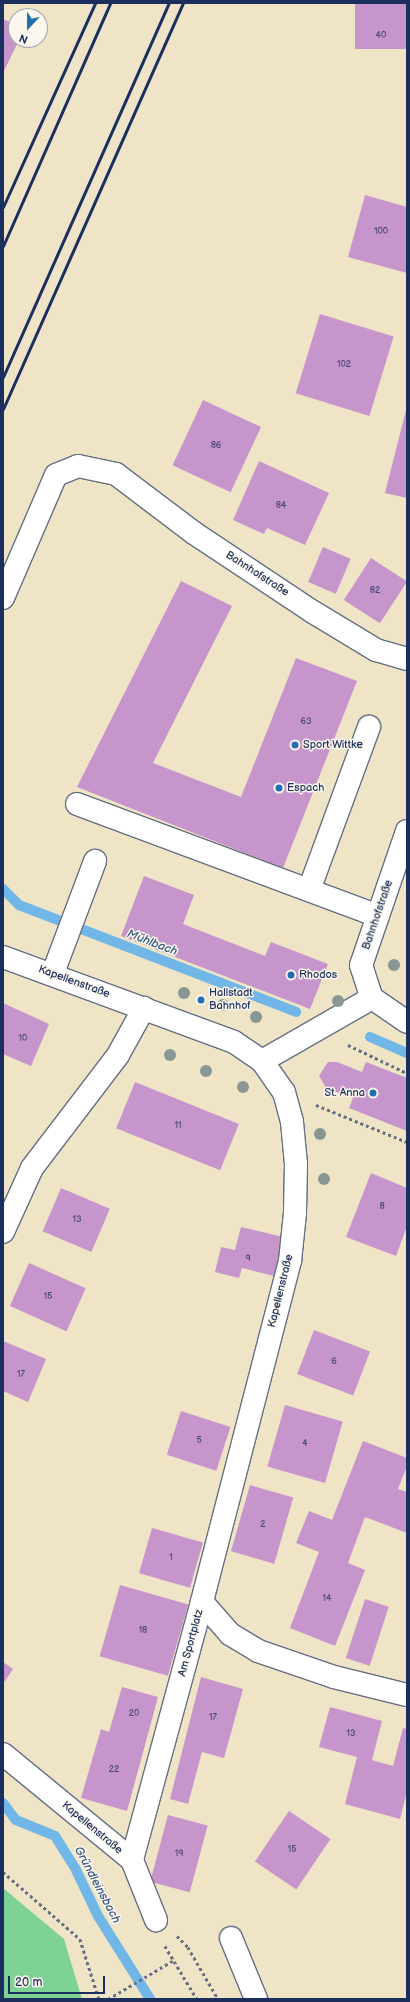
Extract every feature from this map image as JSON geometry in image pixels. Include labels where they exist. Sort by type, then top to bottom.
[{"type":"street","name":"Bahnhofstraße","points":[[3,598],[56,475],[78,466],[116,474],[194,533],[313,612],[376,650],[407,659]]},
{"type":"street","points":[[309,890],[369,727]]},
{"type":"street","points":[[77,804],[378,916]]},
{"type":"street","name":"Bahnhofstraße","points":[[372,998],[361,965],[407,831]]},
{"type":"street","points":[[53,974],[74,914],[95,861]]},
{"type":"street","name":"Kapellenstraße","points":[[3,957],[53,974],[234,1042],[262,1061],[284,1092],[292,1122],[296,1164],[295,1213],[290,1261],[202,1602]]},
{"type":"street","points":[[262,1061],[372,998],[407,1022]]},
{"type":"street","points":[[3,1232],[32,1168],[118,1055],[144,1008]]},
{"type":"street","name":"Am Sportplatz","points":[[202,1602],[230,1634],[258,1651],[334,1677],[407,1695]]},
{"type":"street","name":"Am Sportplatz","points":[[132,1860],[202,1602]]},
{"type":"street","name":"Kapellenstraße","points":[[3,1754],[132,1860],[156,1920]]},
{"type":"street","points":[[231,1938],[256,1999]]},
{"type":"path","points":[[316,1029],[407,1073]]},
{"type":"path","points":[[284,1092],[407,1142]]},
{"type":"path","points":[[3,1872],[80,1939],[99,1999]]},
{"type":"path","points":[[156,1920],[173,1931],[188,1948],[218,1999]]},
{"type":"path","points":[[168,1951],[197,1999]]},
{"type":"path","points":[[108,1999],[174,1960]]},
{"type":"green space","points":[[3,1888],[64,1939],[82,1999],[3,1999]]},
{"type":"building","points":[[355,3],[407,3],[407,49],[355,49]]},
{"type":"building","points":[[3,19],[8,21],[8,48],[15,48],[3,73]]},
{"type":"building","points":[[365,195],[407,207],[407,273],[348,257]]},
{"type":"building","points":[[320,314],[394,337],[369,416],[296,393]]},
{"type":"building","points":[[203,400],[261,427],[231,492],[173,465]]},
{"type":"building","points":[[407,406],[407,498],[385,493]]},
{"type":"building","points":[[259,461],[329,493],[305,545],[267,528],[264,534],[233,520]]},
{"type":"building","points":[[323,547],[351,559],[336,594],[308,582]]},
{"type":"building","points":[[371,558],[407,581],[380,623],[344,600]]},
{"type":"building","points":[[181,581],[232,606],[153,763],[241,797],[296,658],[357,681],[283,868],[77,787]]},
{"type":"building","points":[[144,876],[194,895],[183,924],[265,956],[271,942],[328,964],[310,1009],[121,936]]},
{"type":"building","points":[[3,1003],[49,1024],[31,1066],[3,1054]]},
{"type":"building","name":"St. Anna","points":[[328,1062],[337,1062],[362,1072],[366,1062],[407,1078],[407,1131],[349,1108],[353,1098],[326,1088],[319,1076]]},
{"type":"building","points":[[135,1082],[239,1124],[220,1170],[116,1128]]},
{"type":"building","points":[[371,1173],[407,1188],[407,1226],[396,1256],[346,1237]]},
{"type":"building","points":[[61,1188],[110,1209],[91,1252],[43,1231]]},
{"type":"building","points":[[241,1227],[283,1237],[274,1276],[242,1268],[239,1278],[215,1272],[221,1247],[235,1250]]},
{"type":"building","points":[[29,1263],[86,1288],[67,1331],[10,1306]]},
{"type":"building","points":[[314,1330],[370,1352],[353,1395],[297,1374]]},
{"type":"building","points":[[3,1341],[46,1359],[28,1402],[3,1391]]},
{"type":"building","points":[[285,1405],[343,1422],[325,1483],[267,1467]]},
{"type":"building","points":[[181,1411],[230,1427],[216,1471],[167,1455]]},
{"type":"building","points":[[363,1441],[407,1458],[407,1466],[398,1489],[407,1492],[407,1533],[365,1517],[348,1563],[365,1570],[335,1646],[290,1628],[319,1552],[296,1543],[309,1511],[332,1520]]},
{"type":"building","points":[[250,1485],[293,1497],[274,1564],[231,1551]]},
{"type":"building","points":[[152,1528],[203,1543],[190,1588],[139,1573]]},
{"type":"building","points":[[120,1585],[188,1605],[168,1676],[100,1656]]},
{"type":"building","points":[[365,1599],[389,1607],[370,1666],[346,1658]]},
{"type":"building","points":[[3,1662],[13,1669],[3,1684]]},
{"type":"building","points":[[201,1677],[243,1689],[224,1758],[202,1752],[188,1804],[170,1799]]},
{"type":"building","points":[[122,1687],[158,1697],[127,1811],[81,1798],[101,1729],[109,1732]]},
{"type":"building","points":[[330,1707],[382,1721],[372,1760],[393,1766],[403,1728],[407,1729],[407,1791],[400,1819],[345,1804],[357,1757],[319,1747]]},
{"type":"building","points":[[289,1811],[330,1839],[296,1890],[255,1862]]},
{"type":"building","points":[[168,1815],[208,1826],[190,1892],[150,1882]]},
{"type":"waterway","name":"Mühlbach","points":[[3,889],[19,905],[296,1012]]},
{"type":"waterway","name":"Mühlbach","points":[[370,1037],[407,1053]]},
{"type":"waterway","name":"Gründleinsbach","points":[[3,1803],[16,1820],[55,1836],[76,1870],[98,1916],[150,1999]]},
{"type":"railway","points":[[3,207],[95,3]]},
{"type":"railway","points":[[3,246],[110,3]]},
{"type":"railway","points":[[3,377],[169,3]]},
{"type":"railway","points":[[3,409],[183,3]]},
{"type":"place","name":"Sport Wittke","points":[[295,745]]},
{"type":"place","name":"Espach","points":[[279,788]]},
{"type":"place","name":"Rhodos","points":[[291,975]]},
{"type":"place","name":"Hallstadt Bahnhof","points":[[201,1000]]},
{"type":"place","name":"St. Anna","points":[[373,1093]]}]
